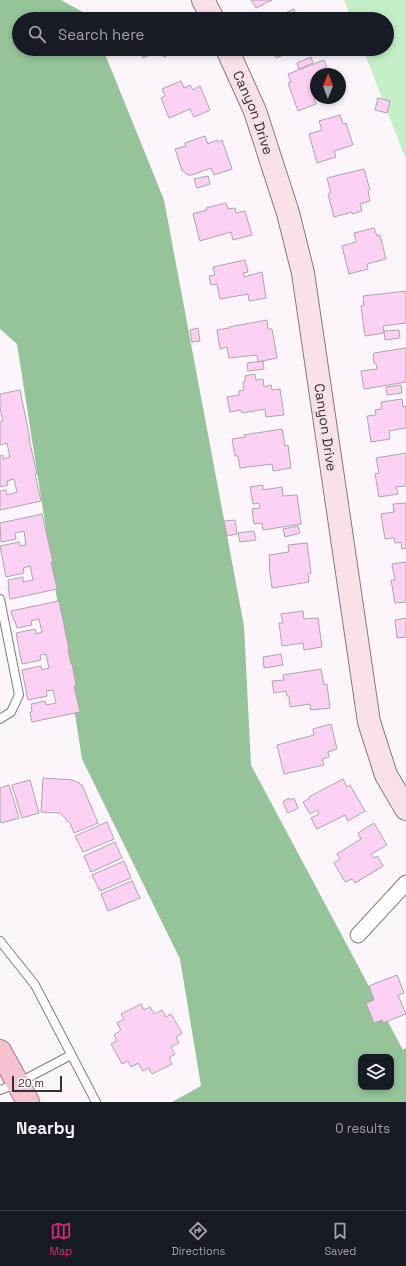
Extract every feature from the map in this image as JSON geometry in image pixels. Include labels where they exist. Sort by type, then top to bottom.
[{"type":"main road","points":[[0,1051],[9,1086],[28,1102]]},
{"type":"street","points":[[202,0],[209,12]]},
{"type":"street","name":"Canyon Drive","points":[[230,56],[255,111],[288,213],[303,273],[369,722],[386,775],[406,809]]},
{"type":"street","points":[[358,935],[406,883]]},
{"type":"lane","points":[[0,599],[19,694],[11,712],[0,719]]},
{"type":"lane","points":[[0,940],[35,985],[96,1102]]},
{"type":"lane","points":[[9,1086],[72,1055]]},
{"type":"green space","points":[[0,0],[61,0],[83,12],[12,12],[12,56],[106,56],[164,200],[244,626],[251,765],[403,1050],[406,1048],[406,1102],[172,1102],[201,1086],[180,959],[82,759],[17,344],[0,329]]},
{"type":"green space","points":[[344,0],[406,0],[406,158],[366,56],[394,56],[394,12],[349,12]]},
{"type":"building","points":[[251,0],[272,0],[256,8]]},
{"type":"building","points":[[294,9],[295,12],[287,12]]},
{"type":"building","points":[[311,57],[313,63],[299,69],[297,63]]},
{"type":"building","points":[[324,60],[327,68],[310,68],[310,104],[316,104],[298,111],[288,83],[291,82],[288,74]]},
{"type":"building","points":[[181,81],[184,88],[190,85],[193,90],[200,86],[210,110],[194,117],[190,109],[169,118],[161,98],[165,96],[162,89]]},
{"type":"building","points":[[378,98],[390,101],[387,113],[375,110]]},
{"type":"building","points":[[340,115],[343,124],[346,123],[353,145],[334,151],[336,157],[317,163],[309,134],[322,130],[319,121]]},
{"type":"building","points":[[205,136],[208,144],[217,140],[218,142],[222,140],[232,169],[214,175],[211,168],[192,175],[188,175],[182,170],[175,149],[186,146],[185,143]]},
{"type":"building","points":[[364,169],[370,190],[368,191],[370,201],[360,204],[362,211],[334,217],[328,194],[331,193],[327,178]]},
{"type":"building","points":[[208,176],[210,184],[197,188],[194,179]]},
{"type":"building","points":[[226,203],[228,209],[235,208],[236,213],[245,211],[252,235],[233,240],[231,232],[200,241],[193,214],[207,210],[206,208]]},
{"type":"building","points":[[374,228],[377,236],[380,235],[386,259],[367,264],[368,269],[349,274],[342,246],[356,242],[354,233]]},
{"type":"building","points":[[245,260],[248,272],[243,273],[244,277],[262,272],[266,298],[249,301],[248,294],[220,299],[217,284],[211,285],[209,276],[215,275],[213,267]]},
{"type":"building","points":[[406,291],[406,323],[383,326],[384,333],[365,336],[361,306],[364,305],[363,296]]},
{"type":"building","points":[[267,320],[268,329],[272,329],[277,358],[258,362],[257,355],[229,358],[227,347],[220,349],[217,330]]},
{"type":"building","points":[[198,328],[200,341],[192,342],[190,330]]},
{"type":"building","points":[[399,330],[400,338],[385,340],[384,331]]},
{"type":"building","points":[[406,348],[406,382],[364,389],[361,371],[377,369],[376,364],[374,363],[374,353]]},
{"type":"building","points":[[263,361],[264,369],[248,371],[247,363]]},
{"type":"building","points":[[255,374],[256,380],[263,379],[264,387],[271,385],[272,390],[280,389],[284,415],[266,417],[265,409],[242,413],[241,410],[230,412],[227,397],[239,395],[239,391],[244,390],[243,382],[245,382],[245,376]]},
{"type":"building","points":[[401,385],[402,393],[387,395],[386,387]]},
{"type":"building","points":[[20,390],[41,501],[0,510],[0,491],[6,490],[7,495],[17,492],[14,479],[7,481],[8,485],[0,487],[0,456],[3,455],[3,459],[10,457],[7,443],[0,445],[0,422],[3,421],[0,408],[0,394]]},
{"type":"building","points":[[402,399],[403,407],[406,406],[406,428],[389,431],[390,439],[371,442],[367,416],[376,415],[375,410],[382,409],[381,402]]},
{"type":"building","points":[[282,429],[285,446],[288,445],[291,468],[273,471],[272,464],[240,468],[238,456],[235,456],[232,439],[245,437],[244,435]]},
{"type":"building","points":[[406,453],[406,486],[396,487],[398,494],[379,497],[375,474],[379,473],[376,458]]},
{"type":"building","points":[[263,485],[263,490],[282,487],[283,496],[297,495],[301,524],[263,530],[262,523],[254,524],[252,509],[260,508],[259,503],[253,504],[250,487]]},
{"type":"building","points":[[406,503],[406,548],[402,549],[401,542],[395,543],[394,538],[385,539],[381,514],[394,512],[393,504]]},
{"type":"building","points":[[42,514],[53,562],[51,562],[57,589],[10,599],[8,580],[23,577],[23,582],[33,580],[30,566],[23,568],[24,573],[6,577],[0,546],[19,542],[20,546],[26,545],[24,531],[15,533],[16,539],[1,542],[0,523]]},
{"type":"building","points":[[235,520],[237,534],[227,536],[224,521]]},
{"type":"building","points":[[298,526],[300,533],[285,537],[283,529]]},
{"type":"building","points":[[254,531],[256,540],[240,542],[238,533]]},
{"type":"building","points":[[307,543],[311,573],[308,574],[309,582],[272,588],[269,555],[289,552],[288,545]]},
{"type":"building","points":[[406,562],[406,602],[395,603],[391,580],[395,580],[392,564]]},
{"type":"building","points":[[59,601],[80,712],[32,722],[30,712],[32,712],[31,704],[45,701],[46,705],[56,703],[53,690],[46,691],[47,696],[28,700],[22,670],[41,666],[42,670],[49,668],[46,654],[40,655],[41,660],[22,664],[16,633],[35,629],[36,634],[42,632],[39,619],[31,621],[32,625],[17,628],[11,611]]},
{"type":"building","points":[[303,611],[304,619],[318,618],[322,647],[304,650],[303,643],[282,646],[279,623],[283,623],[281,614]]},
{"type":"building","points":[[406,618],[406,637],[397,638],[395,620]]},
{"type":"building","points":[[281,654],[283,665],[264,668],[263,657]]},
{"type":"building","points":[[321,669],[324,685],[327,684],[330,708],[311,710],[310,704],[290,707],[289,696],[287,696],[286,691],[274,693],[272,681],[284,680],[283,675]]},
{"type":"building","points":[[331,724],[337,749],[328,752],[329,757],[322,759],[324,765],[284,774],[277,745],[314,735],[313,729]]},
{"type":"building","points":[[43,778],[73,780],[82,785],[98,823],[74,833],[70,823],[60,813],[41,812]]},
{"type":"building","points":[[343,779],[347,787],[350,785],[365,811],[348,821],[345,815],[317,829],[311,818],[319,814],[317,810],[310,814],[303,802],[310,798],[309,797]]},
{"type":"building","points":[[30,780],[39,813],[22,818],[12,785]]},
{"type":"building","points":[[9,785],[19,818],[1,823],[0,788]]},
{"type":"building","points":[[289,798],[290,800],[294,798],[298,808],[288,813],[283,803]]},
{"type":"building","points":[[107,822],[114,839],[83,852],[75,836]]},
{"type":"building","points":[[374,823],[387,845],[371,854],[374,858],[377,856],[378,857],[383,866],[355,883],[352,879],[345,882],[334,863],[340,859],[337,854],[361,839],[358,833]]},
{"type":"building","points":[[115,842],[122,858],[91,872],[84,856]]},
{"type":"building","points":[[124,861],[131,878],[100,891],[92,875]]},
{"type":"building","points":[[132,881],[140,898],[108,911],[101,894]]},
{"type":"building","points":[[397,975],[404,993],[398,995],[406,1014],[383,1023],[382,1020],[374,1023],[366,1003],[374,1000],[369,986]]},
{"type":"building","points":[[141,1004],[144,1010],[150,1007],[154,1014],[162,1010],[166,1017],[171,1014],[182,1033],[176,1037],[179,1043],[171,1047],[175,1054],[169,1058],[172,1064],[152,1074],[149,1068],[143,1071],[138,1063],[131,1067],[128,1061],[122,1064],[111,1044],[117,1041],[114,1035],[121,1030],[117,1023],[124,1019],[121,1014]]}]
